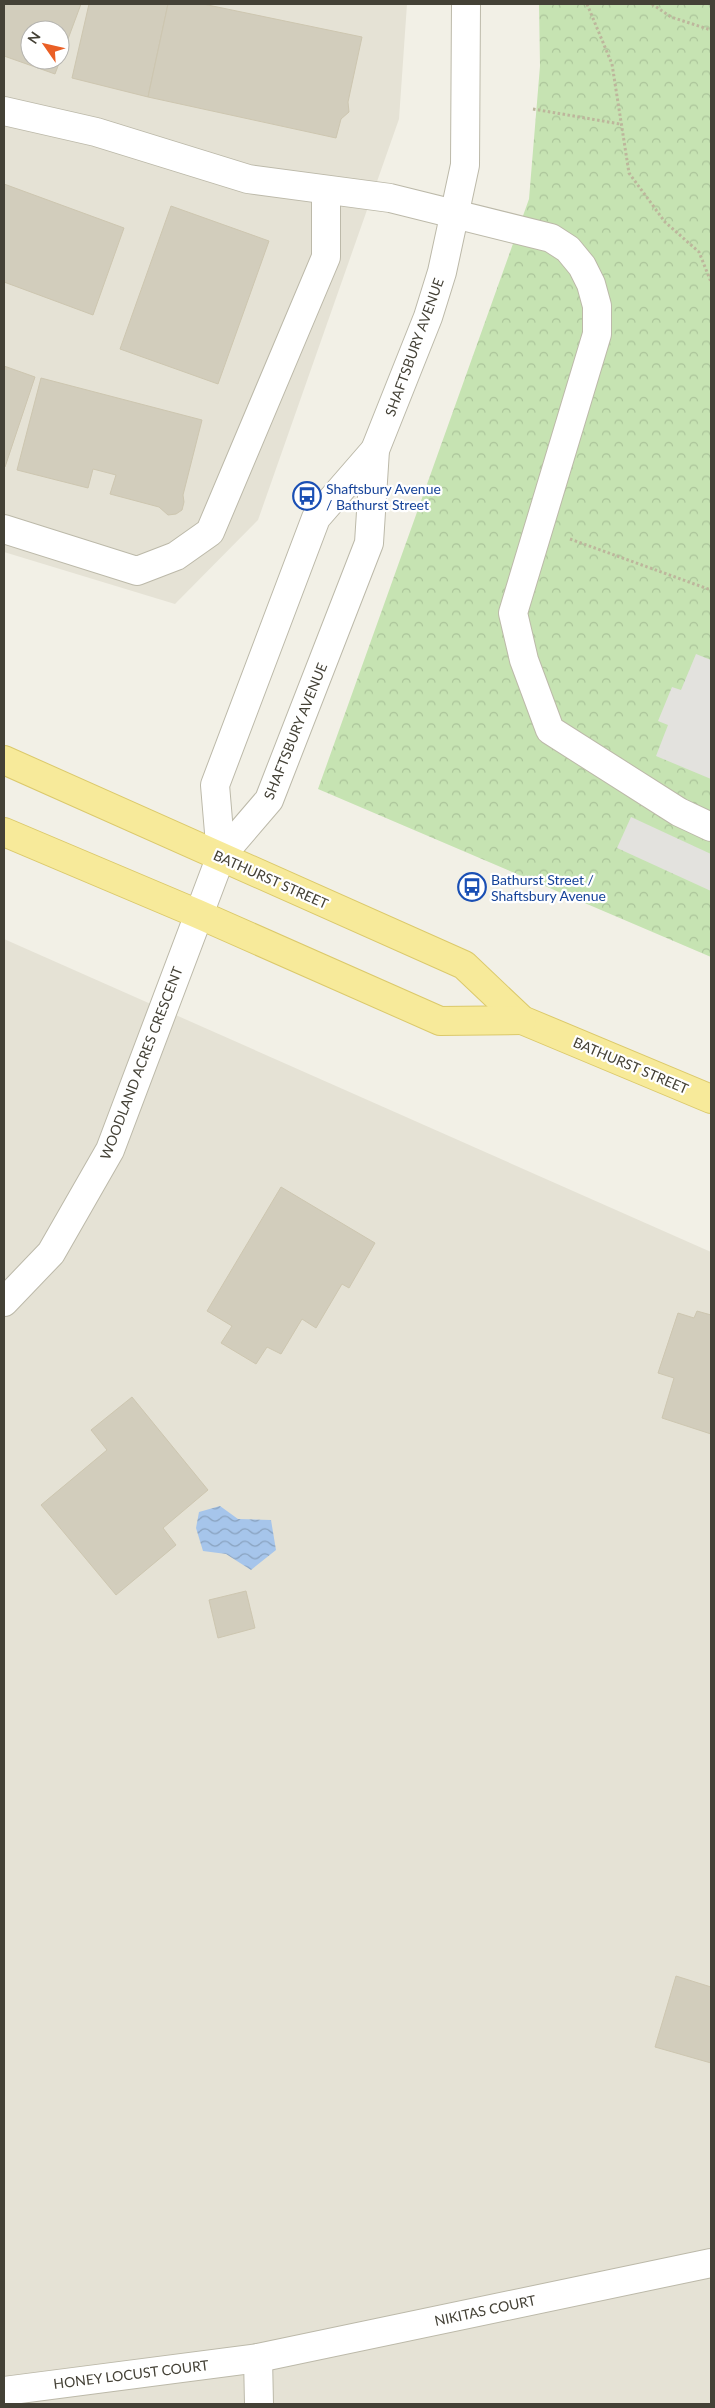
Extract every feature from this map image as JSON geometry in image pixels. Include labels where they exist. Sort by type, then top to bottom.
[{"type":"main road","name":"BATHURST STREET","points":[[4,760],[464,965],[522,1020],[711,1099]]},
{"type":"main road","name":"BATHURST STREET","points":[[4,832],[198,914],[440,1021],[522,1020]]},
{"type":"street","name":"SHAFTSBURY AVENUE","points":[[221,856],[269,800],[369,543],[375,450],[428,317],[442,272],[465,165],[466,4]]},
{"type":"street","points":[[4,112],[96,132],[248,179],[390,198],[455,213],[543,236],[568,249],[582,266],[591,284],[597,306],[597,334],[513,613],[524,660],[550,730],[679,812],[711,827]]},
{"type":"street","points":[[4,529],[137,571],[176,556],[210,532],[326,256],[326,190]]},
{"type":"street","name":"SHAFTSBURY AVENUE","points":[[221,856],[215,785],[218,776],[316,518],[375,450]]},
{"type":"street","name":"WOODLAND ACRES CRESCENT","points":[[4,1302],[52,1253],[110,1150],[221,856]]},
{"type":"street","name":"NIKITAS COURT","points":[[258,2358],[711,2263]]},
{"type":"street","points":[[258,2358],[259,2404]]},
{"type":"street","name":"HONEY LOCUST COURT","points":[[4,2391],[258,2358]]},
{"type":"path","points":[[587,4],[612,64],[629,173],[665,222],[699,252],[711,282]]},
{"type":"path","points":[[652,4],[671,17],[711,30]]},
{"type":"path","points":[[533,109],[620,124]]},
{"type":"path","points":[[538,528],[711,590]]},
{"type":"shaded area","points":[[4,4],[407,4],[399,119],[258,520],[175,604],[4,552]]},
{"type":"shaded area","points":[[696,654],[711,660],[711,779],[656,756],[668,725],[658,721],[672,687],[681,690]]},
{"type":"shaded area","points":[[631,817],[711,854],[711,891],[617,848]]},
{"type":"shaded area","points":[[4,939],[711,1252],[711,2404],[4,2404]]},
{"type":"green space","points":[[539,4],[711,4],[711,957],[318,789],[529,199],[540,66]]},
{"type":"water","points":[[220,1506],[238,1519],[271,1520],[276,1550],[251,1570],[226,1554],[203,1551],[196,1528],[199,1512]]},
{"type":"building","points":[[4,4],[81,4],[70,34],[70,20],[20,20],[20,62],[4,56]]},
{"type":"building","points":[[89,4],[168,4],[148,97],[72,78]]},
{"type":"building","points":[[168,4],[203,4],[362,37],[348,102],[349,112],[341,119],[336,138],[148,97]]},
{"type":"building","points":[[44,70],[56,70],[55,74]]},
{"type":"building","points":[[4,184],[124,228],[93,315],[4,282]]},
{"type":"building","points":[[171,206],[269,241],[218,384],[120,349]]},
{"type":"building","points":[[4,366],[35,377],[5,467],[4,467]]},
{"type":"building","points":[[41,378],[202,420],[183,495],[182,510],[176,514],[168,515],[159,507],[110,494],[116,475],[93,469],[88,488],[17,470]]},
{"type":"building","points":[[281,1187],[375,1243],[349,1288],[342,1284],[316,1328],[302,1319],[281,1354],[267,1347],[256,1364],[221,1343],[232,1326],[207,1311]]},
{"type":"building","points":[[697,1311],[711,1315],[711,1434],[662,1418],[674,1378],[658,1373],[678,1313],[694,1318]]},
{"type":"building","points":[[132,1397],[208,1490],[163,1528],[176,1545],[116,1595],[41,1505],[107,1450],[91,1430]]},
{"type":"building","points":[[246,1591],[255,1628],[218,1638],[209,1600]]},
{"type":"building","points":[[676,1976],[711,1987],[711,2063],[655,2047]]},
{"type":"place","name":"Shaftsbury Avenue / Bathurst Street","points":[[307,496]]},
{"type":"place","name":"Bathurst Street / Shaftsbury Avenue","points":[[472,887]]}]
